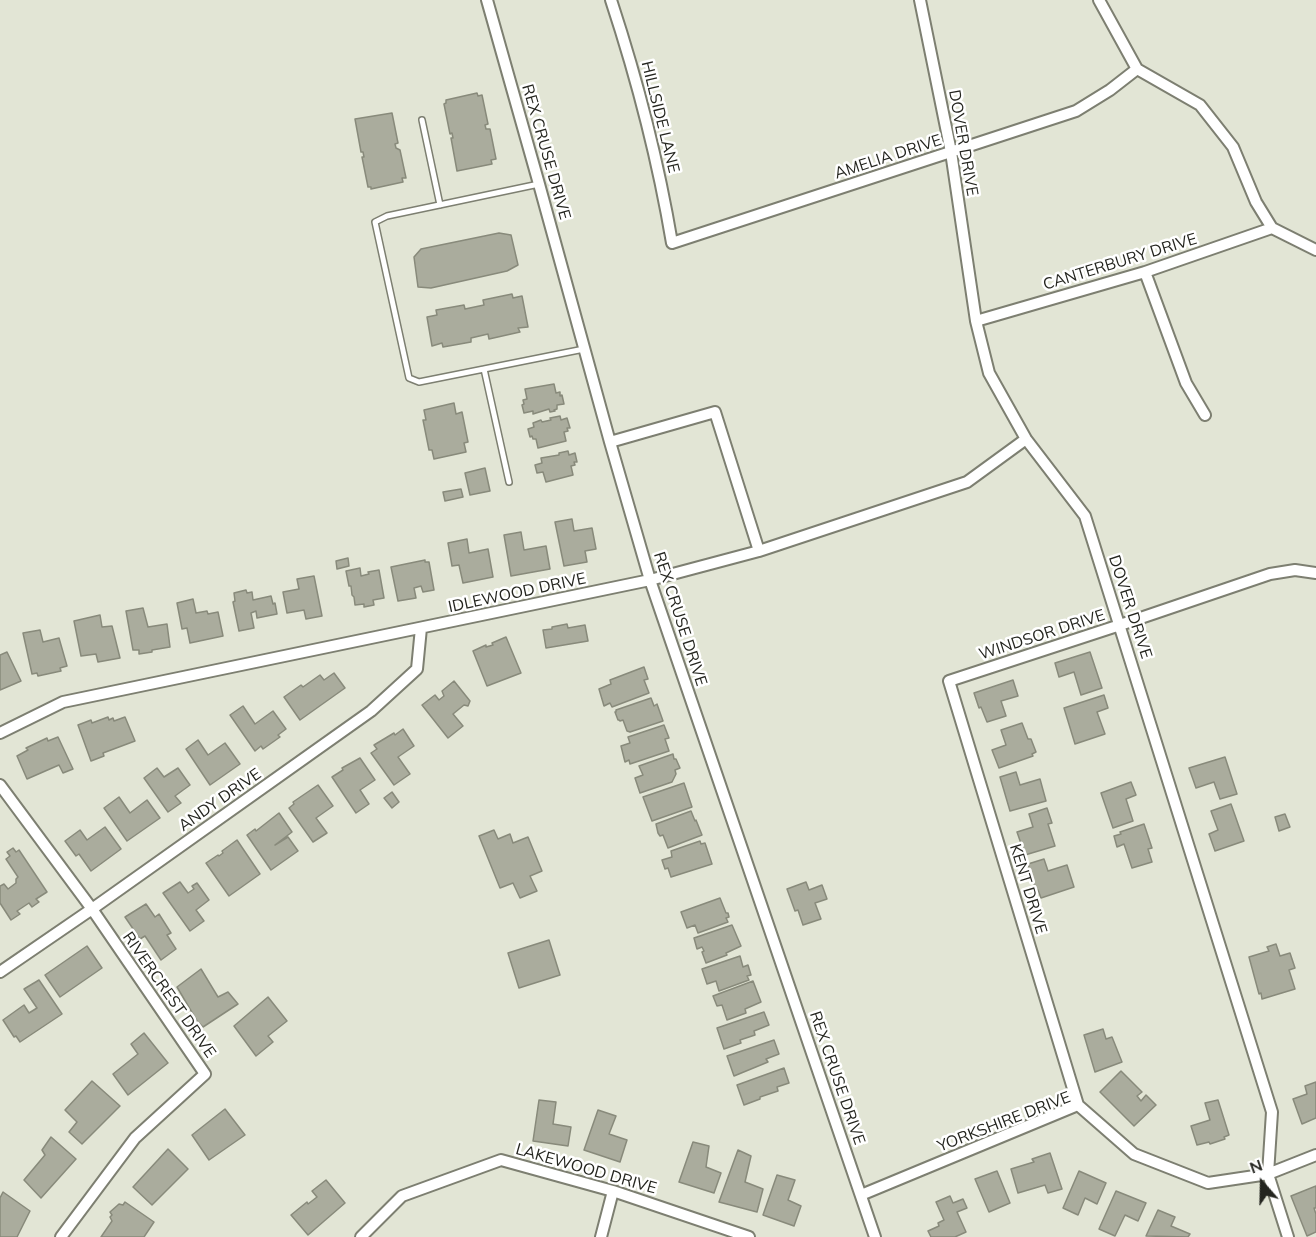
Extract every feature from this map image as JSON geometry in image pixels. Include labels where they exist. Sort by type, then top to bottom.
[{"type":"street","name":"REX CRUSE DRIVE","points":[[487,0],[650,580],[875,1237]]},
{"type":"street","name":"HILLSIDE LANE","points":[[611,0],[630,60],[664,196],[672,243]]},
{"type":"street","name":"DOVER DRIVE","points":[[920,0],[951,152],[976,321],[989,373],[1026,439],[1085,516],[1272,1112],[1268,1174],[1288,1237]]},
{"type":"street","points":[[1099,0],[1137,69],[1200,105],[1233,147],[1256,202],[1272,228],[1316,250]]},
{"type":"street","name":"AMELIA DRIVE","points":[[672,243],[1076,111],[1110,90],[1137,69]]},
{"type":"street","name":"CANTERBURY DRIVE","points":[[976,321],[1144,272],[1272,228]]},
{"type":"street","points":[[1144,272],[1186,383],[1205,416]]},
{"type":"street","points":[[610,442],[715,412],[759,551]]},
{"type":"street","name":"IDLEWOOD DRIVE","points":[[0,733],[63,702],[650,580],[759,551],[967,482],[1026,439]]},
{"type":"street","name":"WINDSOR DRIVE","points":[[949,681],[1270,574],[1294,570],[1316,573]]},
{"type":"street","name":"ANDY DRIVE","points":[[0,972],[371,711],[417,669],[421,628]]},
{"type":"street","name":"KENT DRIVE","points":[[949,681],[1078,1105]]},
{"type":"street","name":"RIVERCREST DRIVE","points":[[0,785],[92,909],[206,1074],[135,1138],[61,1237]]},
{"type":"street","name":"YORKSHIRE DRIVE","points":[[861,1195],[1078,1105],[1134,1154],[1208,1184],[1268,1174],[1316,1155]]},
{"type":"street","name":"LAKEWOOD DRIVE","points":[[361,1237],[402,1196],[501,1160],[613,1191],[749,1237]]},
{"type":"street","points":[[601,1237],[613,1191]]},
{"type":"lane","points":[[422,120],[440,205]]},
{"type":"lane","points":[[539,184],[387,216],[375,222],[409,378],[419,382],[584,349]]},
{"type":"lane","points":[[484,369],[509,482]]},
{"type":"building","points":[[477,93],[478,96],[482,95],[488,124],[485,125],[486,129],[490,129],[496,159],[491,160],[492,164],[457,171],[451,138],[453,138],[452,133],[450,134],[444,104],[446,100]]},
{"type":"building","points":[[392,113],[398,143],[395,144],[400,150],[406,178],[402,178],[403,182],[371,189],[368,187],[355,119]]},
{"type":"building","points":[[499,233],[511,235],[518,265],[507,271],[431,288],[418,287],[414,257],[421,249]]},
{"type":"building","points":[[512,294],[513,298],[522,296],[528,327],[518,328],[520,332],[489,339],[488,334],[471,338],[471,342],[443,347],[442,343],[432,346],[427,317],[437,315],[436,310],[464,305],[465,309],[484,305],[483,300]]},
{"type":"building","points":[[554,384],[556,393],[560,392],[560,396],[562,395],[564,404],[557,405],[555,411],[550,412],[549,409],[533,414],[533,411],[524,413],[523,400],[527,399],[525,389]]},
{"type":"building","points":[[454,403],[456,414],[462,412],[468,442],[464,443],[466,452],[434,459],[432,450],[429,450],[423,420],[426,420],[424,410]]},
{"type":"building","points":[[560,416],[561,420],[567,418],[570,428],[564,432],[566,441],[538,448],[536,439],[530,437],[528,429],[534,427],[533,423]]},
{"type":"building","points":[[568,451],[569,455],[575,453],[577,462],[571,466],[573,475],[546,482],[543,472],[537,473],[535,465],[542,463],[541,458]]},
{"type":"building","points":[[485,468],[490,491],[470,495],[465,473]]},
{"type":"building","points":[[461,489],[463,497],[445,501],[443,492]]},
{"type":"building","points":[[572,519],[574,531],[592,528],[596,549],[585,551],[587,562],[564,566],[555,522]]},
{"type":"building","points":[[521,532],[524,550],[546,546],[550,569],[511,576],[504,535]]},
{"type":"building","points":[[467,539],[469,553],[488,549],[493,577],[463,583],[459,565],[452,566],[448,543]]},
{"type":"building","points":[[348,558],[349,566],[337,569],[336,561]]},
{"type":"building","points":[[425,560],[429,562],[434,590],[423,592],[421,586],[414,588],[416,598],[398,601],[391,567]]},
{"type":"building","points":[[360,568],[361,576],[379,570],[384,598],[373,600],[374,605],[364,607],[364,604],[355,605],[346,571]]},
{"type":"building","points":[[314,576],[322,616],[306,619],[304,610],[287,613],[283,592],[299,589],[297,579]]},
{"type":"building","points":[[246,590],[247,593],[252,592],[253,600],[271,596],[277,614],[257,618],[256,611],[251,613],[254,628],[239,631],[233,602],[235,601],[234,593]]},
{"type":"building","points":[[193,599],[196,613],[218,612],[223,636],[190,643],[187,628],[182,629],[177,603]]},
{"type":"building","points":[[143,608],[148,627],[167,624],[170,647],[139,654],[139,650],[133,650],[126,611]]},
{"type":"building","points":[[100,615],[102,627],[112,626],[120,658],[98,662],[96,654],[81,656],[74,621]]},
{"type":"building","points":[[567,624],[568,628],[585,625],[588,641],[546,648],[543,630]]},
{"type":"building","points":[[40,630],[43,642],[59,638],[67,666],[60,668],[61,671],[38,676],[37,673],[32,674],[23,633]]},
{"type":"building","points":[[506,637],[521,673],[487,686],[473,651],[486,645],[486,647],[493,645],[492,643]]},
{"type":"building","points":[[7,652],[21,681],[0,690],[0,655]]},
{"type":"building","points":[[1090,652],[1102,688],[1081,695],[1074,672],[1059,677],[1055,663]]},
{"type":"building","points":[[644,667],[648,679],[644,680],[649,693],[612,707],[610,703],[604,706],[599,689],[611,684],[610,680]]},
{"type":"building","points":[[334,673],[345,688],[300,720],[284,697],[320,675],[324,680]]},
{"type":"building","points":[[1013,680],[1018,696],[1001,701],[1006,716],[987,722],[974,693]]},
{"type":"building","points":[[454,681],[470,701],[468,706],[464,705],[453,714],[463,726],[448,738],[422,705],[435,695],[439,700],[444,696],[442,691]]},
{"type":"building","points":[[1104,695],[1108,708],[1097,712],[1105,734],[1075,744],[1064,708]]},
{"type":"building","points":[[651,698],[654,706],[657,704],[663,721],[627,731],[623,720],[618,720],[616,710]]},
{"type":"building","points":[[243,706],[255,724],[273,711],[286,729],[278,735],[280,737],[263,749],[261,746],[255,751],[230,715]]},
{"type":"building","points":[[108,717],[109,720],[113,718],[114,721],[125,717],[135,741],[103,753],[104,756],[91,761],[78,725]]},
{"type":"building","points":[[1022,723],[1036,752],[1032,754],[1033,756],[999,768],[992,750],[1006,745],[1001,730]]},
{"type":"building","points":[[664,725],[669,738],[665,739],[669,751],[630,764],[629,760],[625,762],[621,746],[630,743],[628,737]]},
{"type":"building","points":[[403,729],[414,746],[398,757],[410,774],[394,785],[371,753],[377,749],[374,745]]},
{"type":"building","points":[[58,737],[73,769],[63,773],[59,765],[27,779],[17,756],[28,750],[26,748],[47,738],[48,741]]},
{"type":"building","points":[[198,740],[208,755],[225,743],[240,764],[210,785],[186,749]]},
{"type":"building","points":[[673,754],[680,768],[675,770],[676,774],[672,782],[640,793],[635,778],[643,775],[639,766]]},
{"type":"building","points":[[1225,757],[1237,794],[1220,799],[1214,782],[1196,788],[1189,768]]},
{"type":"building","points":[[360,758],[375,780],[360,790],[369,804],[356,813],[332,777],[343,770],[342,768]]},
{"type":"building","points":[[157,768],[164,777],[178,768],[190,785],[175,796],[181,803],[168,812],[144,778]]},
{"type":"building","points":[[1016,772],[1020,785],[1040,779],[1046,801],[1010,811],[1000,777]]},
{"type":"building","points":[[1131,782],[1136,795],[1126,799],[1133,821],[1113,828],[1101,793]]},
{"type":"building","points":[[684,783],[692,807],[652,821],[643,797]]},
{"type":"building","points":[[318,785],[333,806],[316,818],[327,833],[313,842],[289,808],[294,804],[293,802]]},
{"type":"building","points":[[392,792],[399,802],[392,808],[384,798]]},
{"type":"building","points":[[119,797],[130,813],[147,800],[160,818],[127,841],[104,808]]},
{"type":"building","points":[[1231,804],[1244,841],[1215,851],[1209,834],[1218,830],[1211,811]]},
{"type":"building","points":[[1047,808],[1052,823],[1048,824],[1055,846],[1025,855],[1017,832],[1033,827],[1029,814]]},
{"type":"building","points":[[691,811],[702,835],[668,848],[663,835],[660,836],[658,833],[656,824]]},
{"type":"building","points":[[279,813],[292,832],[275,845],[288,837],[298,851],[271,870],[247,835],[255,829],[256,831]]},
{"type":"building","points":[[1285,814],[1290,827],[1279,831],[1275,817]]},
{"type":"building","points":[[1144,824],[1152,848],[1148,849],[1152,862],[1132,868],[1124,844],[1117,847],[1114,836]]},
{"type":"building","points":[[105,827],[121,849],[91,871],[79,854],[76,856],[65,841],[80,830],[87,840]]},
{"type":"building","points":[[494,830],[498,839],[510,834],[513,843],[528,837],[542,871],[530,876],[537,891],[520,898],[513,883],[500,888],[479,836]]},
{"type":"building","points":[[237,840],[260,874],[229,896],[206,863],[219,856]]},
{"type":"building","points":[[700,841],[701,844],[705,843],[712,864],[671,877],[662,860],[672,857],[671,851]]},
{"type":"building","points":[[13,848],[16,852],[19,850],[47,892],[36,899],[39,902],[32,907],[29,903],[17,911],[20,914],[11,920],[0,903],[0,886],[4,884],[8,889],[16,883],[18,877],[6,859],[10,856],[7,852]]},
{"type":"building","points":[[1044,859],[1048,871],[1067,865],[1074,887],[1041,898],[1036,890],[1028,864]]},
{"type":"building","points":[[180,882],[188,893],[197,883],[209,900],[196,910],[204,921],[190,931],[163,893]]},
{"type":"building","points":[[806,882],[809,890],[822,885],[827,899],[815,903],[821,919],[803,925],[787,889]]},
{"type":"building","points":[[720,898],[728,913],[729,917],[726,918],[728,922],[698,933],[695,925],[687,928],[681,912]]},
{"type":"building","points":[[146,904],[155,917],[159,914],[171,933],[167,935],[176,949],[161,960],[145,936],[140,939],[125,917]]},
{"type":"building","points":[[732,925],[741,946],[726,953],[727,955],[706,963],[702,952],[704,951],[702,947],[697,949],[694,938]]},
{"type":"building","points":[[549,940],[560,975],[519,988],[508,953]]},
{"type":"building","points":[[1276,944],[1280,956],[1290,953],[1295,968],[1289,970],[1295,989],[1262,999],[1249,957],[1269,951],[1267,947]]},
{"type":"building","points":[[87,946],[102,968],[60,997],[45,975]]},
{"type":"building","points":[[740,956],[743,967],[748,965],[751,975],[747,976],[749,980],[719,991],[716,981],[707,984],[702,969]]},
{"type":"building","points":[[201,969],[218,997],[228,992],[238,1004],[203,1027],[177,987]]},
{"type":"building","points":[[39,980],[62,1014],[20,1042],[3,1020],[24,1005],[29,1013],[37,1008],[24,989]]},
{"type":"building","points":[[753,981],[761,1002],[745,1009],[746,1013],[727,1020],[722,1005],[717,1006],[713,996]]},
{"type":"building","points":[[268,997],[287,1021],[268,1036],[273,1042],[256,1056],[234,1026]]},
{"type":"building","points":[[764,1012],[769,1025],[754,1031],[755,1035],[740,1040],[741,1043],[724,1049],[717,1028]]},
{"type":"building","points":[[1103,1029],[1106,1039],[1112,1037],[1122,1062],[1095,1072],[1084,1035]]},
{"type":"building","points":[[144,1033],[168,1063],[128,1095],[113,1074],[138,1054],[131,1044]]},
{"type":"building","points":[[774,1040],[779,1054],[766,1059],[768,1062],[734,1076],[727,1056]]},
{"type":"building","points":[[784,1068],[789,1083],[777,1087],[778,1091],[744,1105],[737,1085]]},
{"type":"building","points":[[1121,1071],[1142,1092],[1137,1096],[1141,1101],[1146,1095],[1156,1105],[1134,1126],[1100,1092]]},
{"type":"building","points":[[92,1081],[120,1106],[82,1144],[69,1132],[77,1122],[65,1110]]},
{"type":"building","points":[[1316,1082],[1316,1118],[1302,1124],[1293,1099],[1307,1094],[1305,1086]]},
{"type":"building","points":[[539,1100],[556,1102],[553,1124],[571,1127],[568,1146],[533,1141]]},
{"type":"building","points":[[1218,1100],[1229,1135],[1224,1137],[1225,1139],[1210,1144],[1209,1142],[1197,1145],[1191,1126],[1210,1120],[1205,1103]]},
{"type":"building","points":[[225,1109],[245,1135],[209,1160],[192,1135]]},
{"type":"building","points":[[598,1110],[616,1116],[609,1134],[627,1140],[620,1162],[584,1150]]},
{"type":"building","points":[[51,1137],[76,1159],[41,1198],[24,1180],[45,1155],[42,1150]]},
{"type":"building","points":[[693,1142],[709,1146],[706,1167],[721,1173],[714,1193],[679,1182]]},
{"type":"building","points":[[168,1149],[188,1169],[152,1205],[133,1187]]},
{"type":"building","points":[[738,1150],[751,1156],[745,1182],[763,1189],[757,1212],[719,1202]]},
{"type":"building","points":[[1050,1153],[1062,1189],[1048,1193],[1045,1185],[1018,1193],[1011,1169],[1034,1162],[1032,1159]]},
{"type":"building","points":[[997,1171],[1010,1203],[989,1212],[975,1179]]},
{"type":"building","points":[[1079,1171],[1106,1183],[1097,1204],[1085,1198],[1078,1215],[1063,1208]]},
{"type":"building","points":[[777,1175],[795,1180],[788,1200],[801,1206],[794,1226],[763,1215]]},
{"type":"building","points":[[326,1180],[345,1203],[308,1235],[291,1215],[317,1197],[312,1191]]},
{"type":"building","points":[[1316,1186],[1316,1208],[1314,1208],[1316,1232],[1307,1236],[1291,1196]]},
{"type":"building","points":[[1116,1191],[1146,1203],[1138,1221],[1125,1215],[1115,1236],[1099,1229]]},
{"type":"building","points":[[3,1192],[30,1211],[17,1237],[0,1237],[0,1198]]},
{"type":"building","points":[[950,1196],[953,1203],[963,1199],[967,1208],[957,1212],[966,1232],[955,1237],[931,1237],[928,1231],[939,1226],[938,1223],[944,1220],[936,1202]]},
{"type":"building","points":[[125,1202],[154,1222],[144,1237],[101,1237],[112,1221],[110,1212]]},
{"type":"building","points":[[1158,1210],[1175,1217],[1171,1226],[1190,1234],[1188,1237],[1146,1236]]}]
